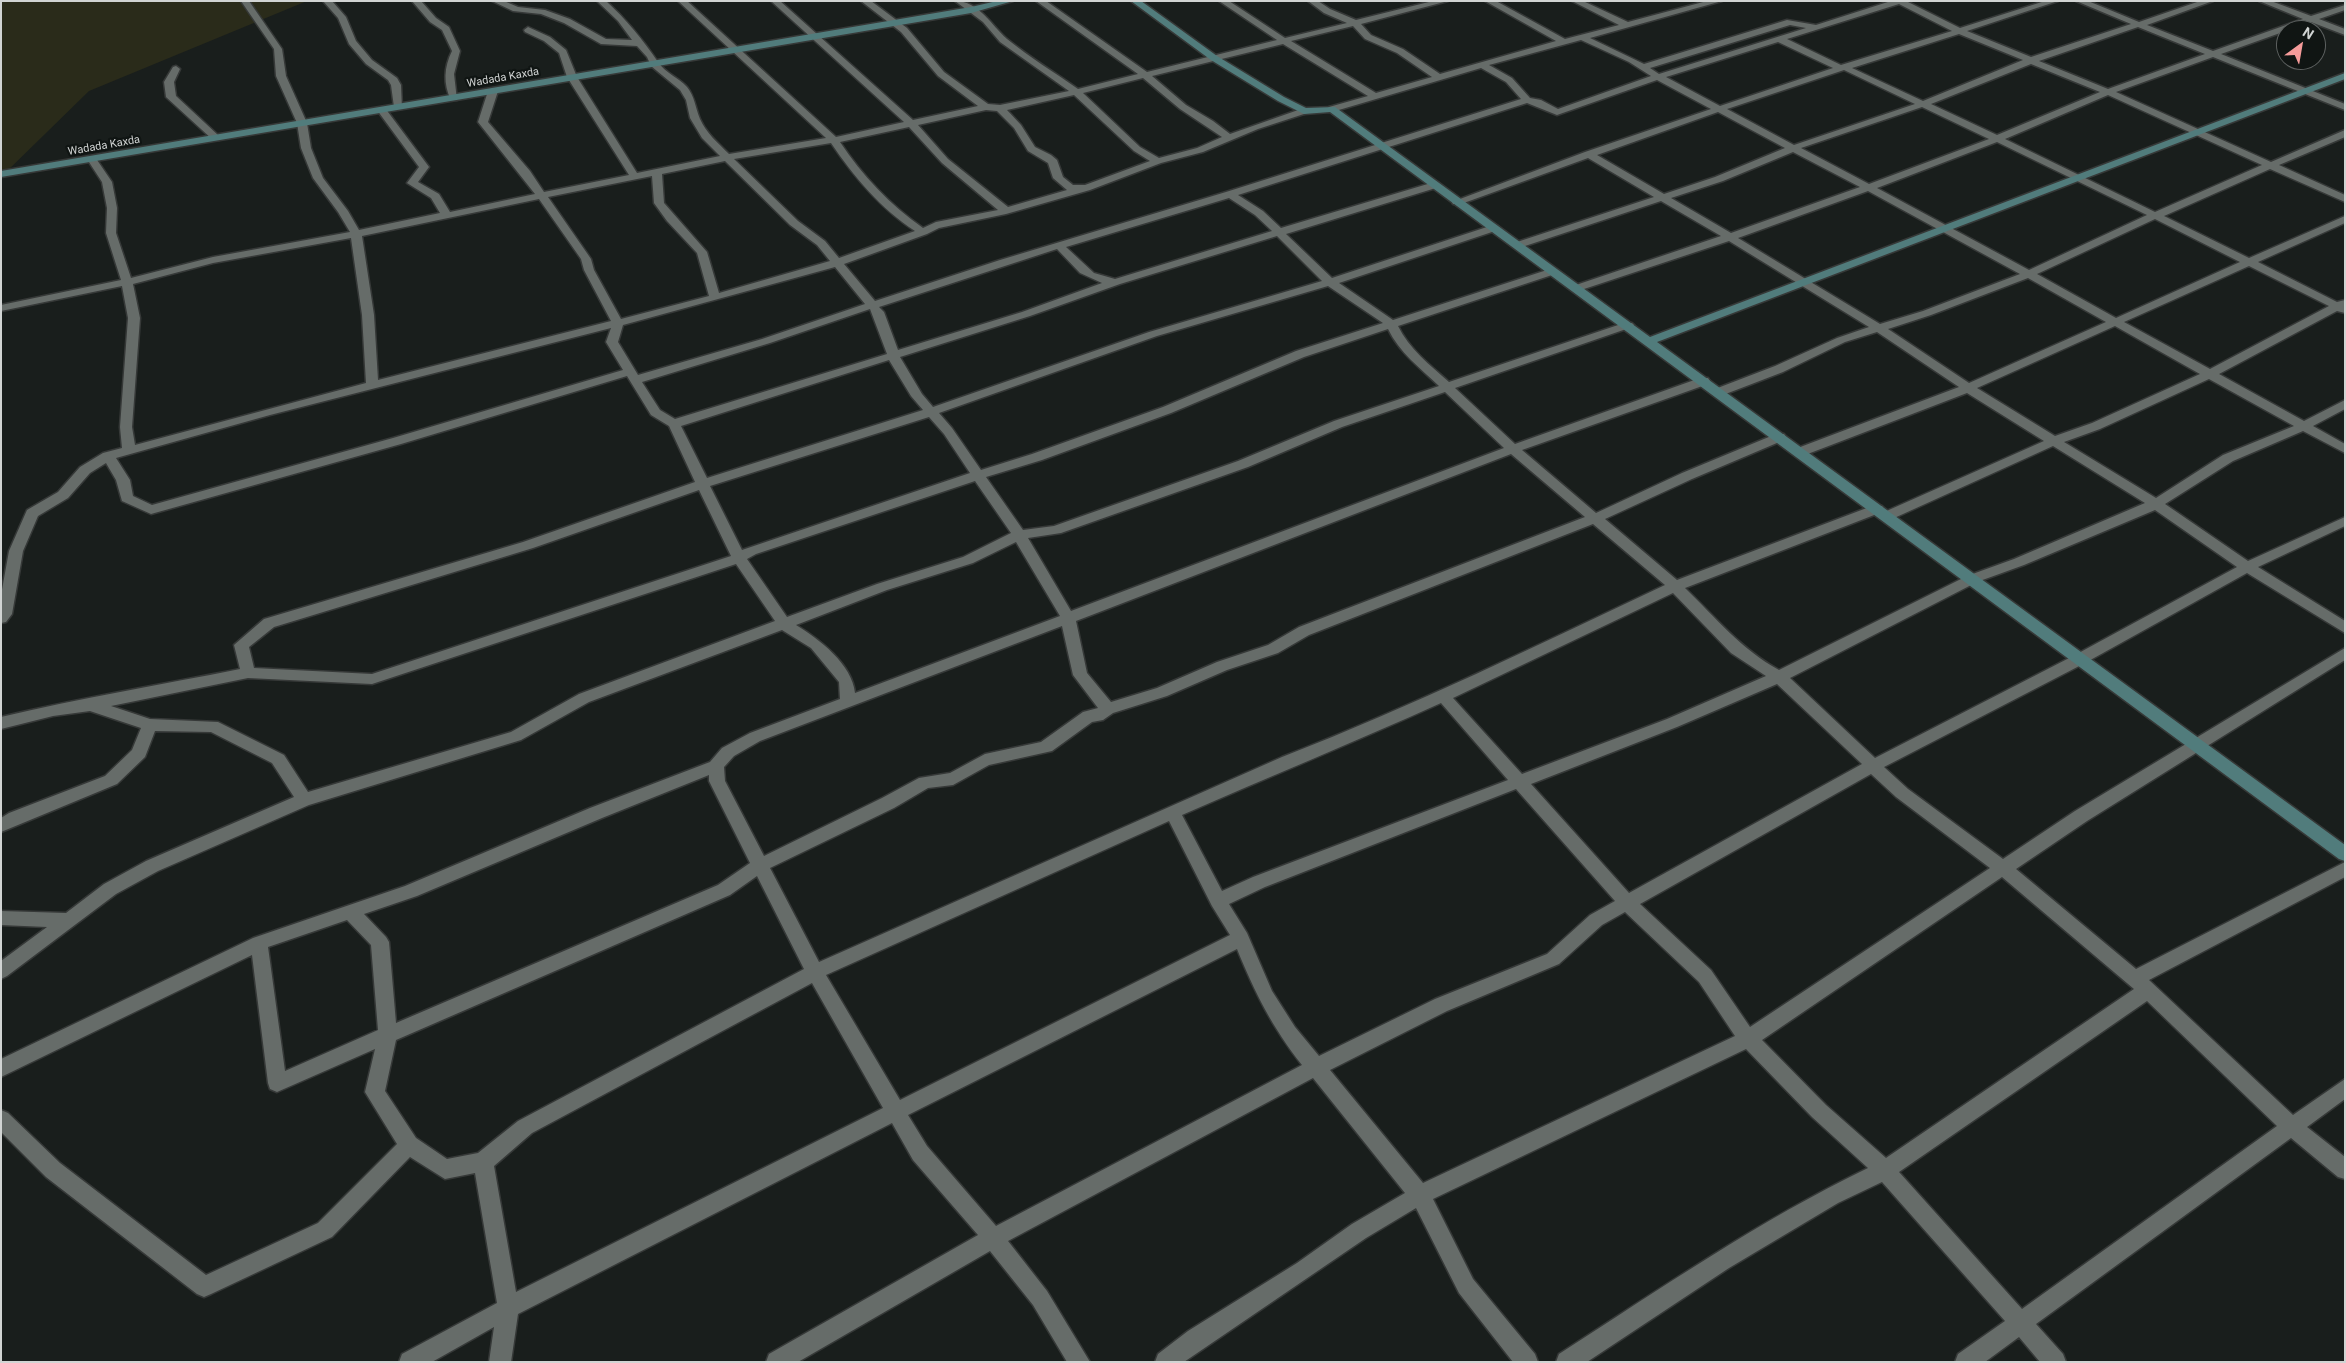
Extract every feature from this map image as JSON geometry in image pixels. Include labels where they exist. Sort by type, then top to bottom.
[{"type":"street","points":[[245,1],[278,49],[280,76],[302,123],[306,148],[318,178],[343,211],[356,234],[368,315],[372,386]]},
{"type":"street","points":[[327,1],[342,17],[352,42],[368,62],[392,78],[396,85],[399,107]]},
{"type":"street","points":[[416,1],[433,20],[446,29],[456,51],[450,63],[448,80],[454,98]]},
{"type":"street","points":[[496,1],[516,9],[542,12],[567,21],[604,42],[639,43]]},
{"type":"street","points":[[601,1],[621,19],[651,56],[654,64],[683,88],[691,100],[695,118],[708,138],[794,223],[822,243],[878,312],[894,356],[917,396],[948,431],[1019,535],[1068,618],[1080,674],[1108,709]]},
{"type":"street","points":[[682,1],[737,49],[834,140],[856,173],[906,220],[923,232]]},
{"type":"street","points":[[775,1],[911,123],[945,161],[1006,211]]},
{"type":"street","points":[[865,1],[913,39],[941,74],[986,107]]},
{"type":"street","points":[[959,1],[986,20],[1003,40],[1076,92],[1137,149],[1158,161]]},
{"type":"street","name":"Wadada Kaxda","points":[[1,174],[971,10],[1009,1]]},
{"type":"street","points":[[1040,1],[1145,75],[1182,107],[1210,123],[1229,138]]},
{"type":"street","points":[[1135,1],[1214,58],[1304,111]]},
{"type":"street","points":[[1223,1],[1374,96]]},
{"type":"street","points":[[1312,1],[1328,11],[1355,23],[1368,37],[1400,51],[1438,77]]},
{"type":"street","points":[[1399,1],[1413,9]]},
{"type":"street","points":[[1,308],[127,282],[213,260],[447,216],[729,157],[834,140],[986,107],[1000,108],[1076,92],[1444,1]]},
{"type":"street","points":[[1489,1],[1564,42]]},
{"type":"street","points":[[1576,1],[1626,24]]},
{"type":"street","points":[[1667,1],[1683,11]]},
{"type":"street","points":[[1,618],[5,614],[16,552],[32,513],[63,495],[85,470],[108,456],[266,412],[715,298],[906,240],[936,225],[1006,211],[1086,188],[1158,161],[1200,150],[1304,111],[1332,109],[1438,77],[1484,66],[1515,55],[1718,1]]},
{"type":"street","points":[[108,456],[123,480],[127,498],[151,510],[632,376],[766,341],[871,305],[931,288],[1059,245],[1230,194],[1527,100],[1538,102],[1557,112],[1658,77],[1899,1],[1961,32],[2108,92],[2345,199]]},
{"type":"street","points":[[1457,202],[1588,154],[1842,68],[1961,32],[2054,1]]},
{"type":"street","points":[[2080,1],[2345,107]]},
{"type":"street","points":[[1518,245],[1719,179],[1793,148],[1923,104],[2032,60],[2209,1]]},
{"type":"street","points":[[2263,1],[2345,32]]},
{"type":"street","points":[[1577,288],[1868,188],[1998,139],[2108,92],[2345,7]]},
{"type":"street","points":[[1642,67],[1790,22],[1817,28]]},
{"type":"street","points":[[528,30],[547,38],[562,52],[572,77],[635,177]]},
{"type":"street","points":[[1583,38],[1642,67],[1719,110],[1945,228],[2345,449]]},
{"type":"street","points":[[1779,39],[1998,139],[2342,306]]},
{"type":"street","points":[[1484,66],[1509,80],[1527,100]]},
{"type":"street","points":[[176,70],[169,82],[171,97],[216,138]]},
{"type":"street","points":[[1649,341],[2345,76]]},
{"type":"street","points":[[493,91],[483,122],[544,196],[586,259],[589,270],[618,323],[612,342],[655,412],[674,424],[739,558],[785,625],[816,644],[846,681],[848,702]]},
{"type":"street","points":[[1000,108],[1018,127],[1032,149],[1054,162],[1058,178],[1070,188],[1086,188]]},
{"type":"street","points":[[1332,109],[1518,245],[1551,272],[1628,324],[2345,854]]},
{"type":"street","points":[[382,110],[424,167],[412,183],[435,196],[447,216]]},
{"type":"street","points":[[1718,392],[1779,369],[1842,340],[1880,329],[2027,274],[2154,216],[2345,133]]},
{"type":"street","points":[[1588,154],[1730,237],[1880,329],[1968,388],[2156,504],[2247,567],[2345,628]]},
{"type":"street","points":[[92,159],[107,182],[112,208],[111,233],[127,282],[134,318],[126,427],[129,450]]},
{"type":"street","points":[[657,172],[659,202],[671,219],[702,252],[715,298]]},
{"type":"street","points":[[674,424],[1026,314],[1116,282],[1435,185]]},
{"type":"street","points":[[1230,194],[1259,213],[1330,282],[1392,324],[1399,340],[1513,449],[1675,586],[1736,649],[1754,663],[1779,677],[1902,793],[2003,868],[2140,985],[2291,1126],[2345,1170]]},
{"type":"street","points":[[1800,452],[1968,388],[2345,219]]},
{"type":"street","points":[[248,673],[241,645],[269,623],[528,545],[702,484],[931,412],[1153,334],[1330,282],[1494,228]]},
{"type":"street","points":[[1059,245],[1080,270],[1104,282],[1116,282]]},
{"type":"street","points":[[1,723],[53,710],[90,705],[248,673],[372,679],[739,558],[769,545],[977,474],[1037,458],[1168,410],[1300,354],[1551,272]]},
{"type":"street","points":[[350,912],[380,942],[388,1034],[375,1092],[409,1145],[445,1169],[483,1162],[525,1127],[815,972],[1288,761],[1362,732],[1443,696],[1675,586],[1882,512],[2054,441],[2096,426],[2210,374],[2342,306]]},
{"type":"street","points":[[1,971],[110,889],[152,866],[304,800],[516,736],[584,698],[785,625],[882,587],[968,560],[1019,535],[1056,530],[1243,464],[1338,424],[1628,324]]},
{"type":"street","points":[[1,1068],[259,943],[411,891],[596,813],[716,766],[728,752],[755,737],[1513,449],[1704,381]]},
{"type":"street","points":[[1218,901],[1259,882],[1672,724],[1779,677],[1972,579],[2019,562],[2156,504],[2228,458],[2304,426],[2345,404]]},
{"type":"street","points":[[259,943],[278,1083],[724,890],[760,865],[888,803],[925,782],[953,779],[985,760],[1046,746],[1063,733],[1081,723],[1088,716],[1098,716],[1108,709],[1162,692],[1222,666],[1273,649],[1304,631],[1596,518],[1687,476],[1780,437]]},
{"type":"street","points":[[777,1362],[993,1238],[1316,1067],[1441,1005],[1553,959],[1596,920],[1872,766],[2080,658],[2247,567],[2345,521]]},
{"type":"street","points":[[1166,1362],[1196,1339],[1304,1270],[1359,1231],[1420,1194],[1748,1039],[2081,816],[2345,654]]},
{"type":"street","points":[[1443,696],[1627,903],[1705,976],[1748,1039],[1820,1111],[1885,1170],[2055,1362]]},
{"type":"street","points":[[90,705],[150,725],[168,727],[213,726],[278,759],[304,800]]},
{"type":"street","points":[[1,826],[15,818],[111,780],[139,753],[150,725]]},
{"type":"street","points":[[716,766],[717,781],[815,972],[920,1153],[993,1238],[1040,1298],[1080,1362]]},
{"type":"street","points":[[1172,812],[1218,901],[1241,938],[1266,995],[1288,1033],[1420,1194],[1466,1286],[1527,1362]]},
{"type":"street","points":[[1567,1362],[1722,1261],[1830,1196],[1885,1170],[2140,985],[2345,869]]},
{"type":"street","points":[[1,918],[68,920]]},
{"type":"street","points":[[410,1362],[508,1307],[1241,938]]},
{"type":"street","points":[[1966,1362],[2345,1088]]},
{"type":"street","points":[[1,1119],[53,1170],[204,1287],[326,1230],[409,1145]]},
{"type":"street","points":[[483,1162],[508,1307],[500,1362]]},
{"type":"green space","points":[[1,1],[307,1],[89,91],[1,177]]}]
